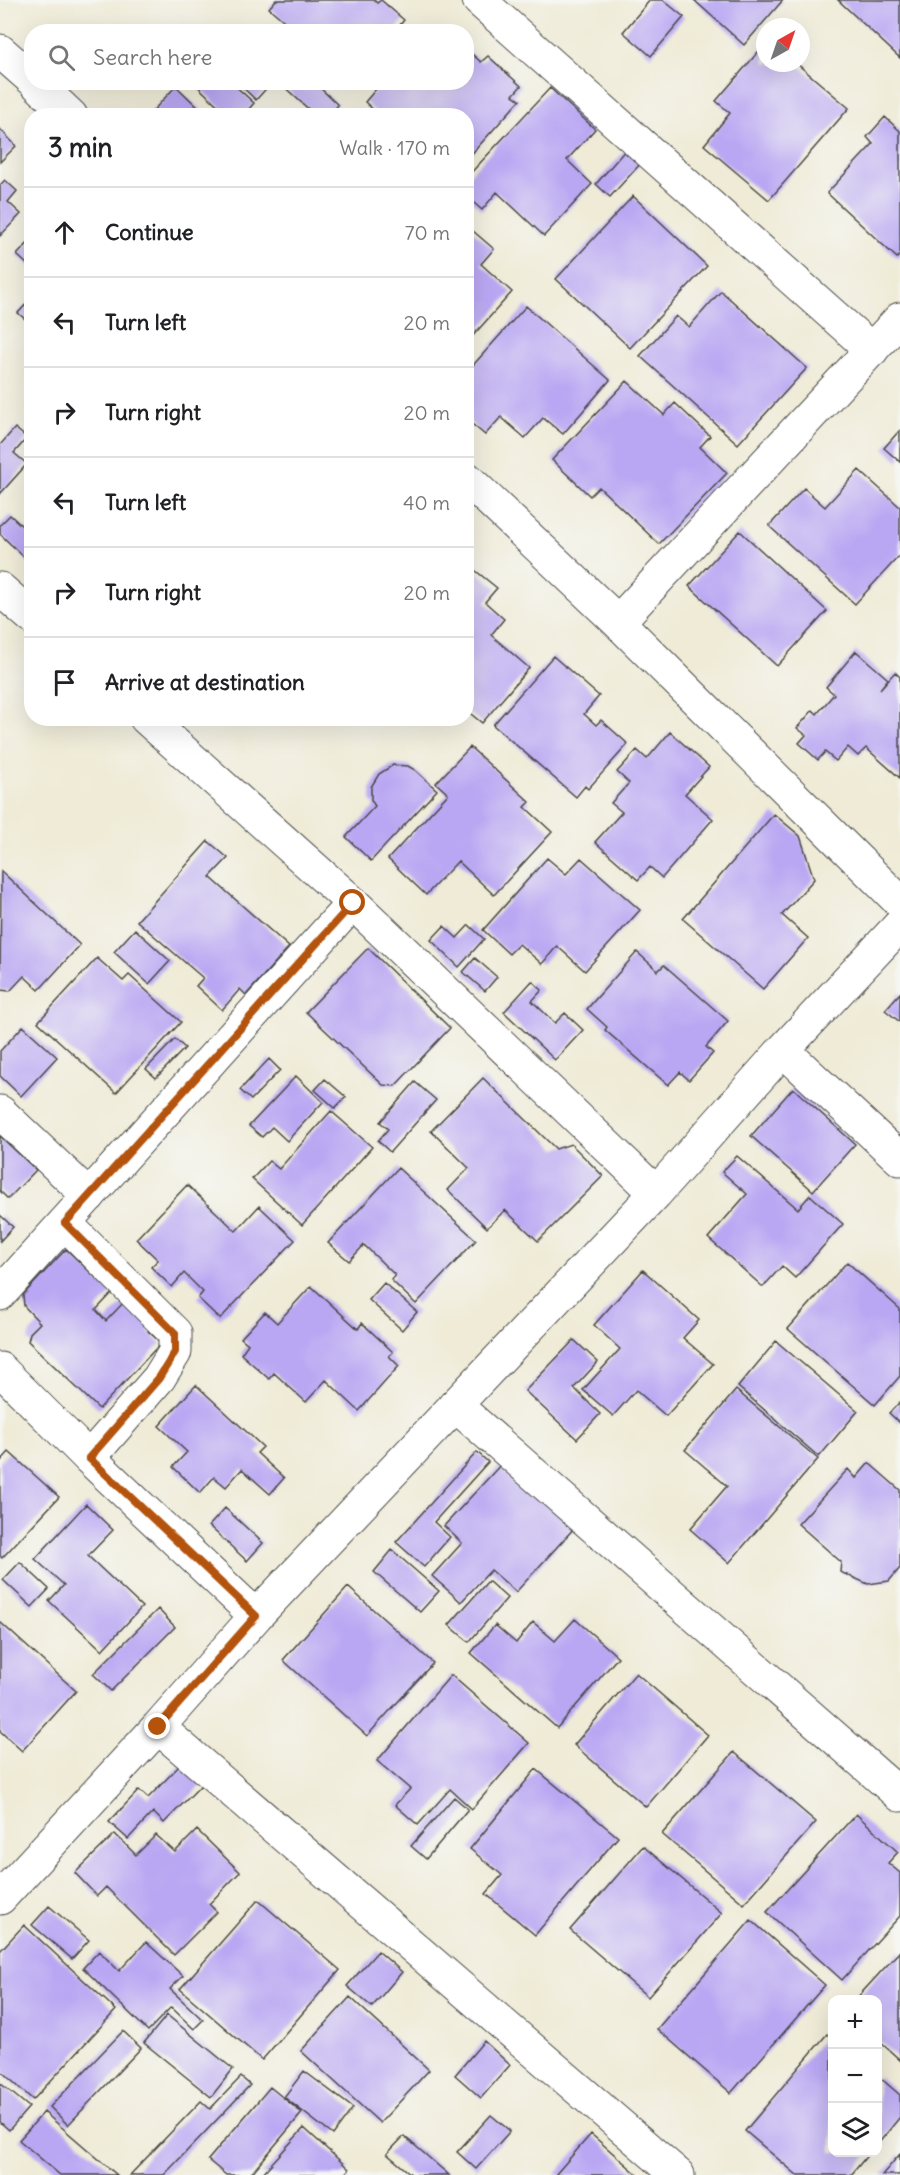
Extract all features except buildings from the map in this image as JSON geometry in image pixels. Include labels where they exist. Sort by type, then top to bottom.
[{"type":"street","points":[[478,0],[872,351]]},
{"type":"street","points":[[0,51],[24,72]]},
{"type":"street","points":[[43,90],[63,108]]},
{"type":"street","points":[[618,622],[900,319]]},
{"type":"street","points":[[474,486],[618,622],[900,902]]},
{"type":"street","points":[[0,589],[24,610]]},
{"type":"street","points":[[155,726],[353,903],[656,1193]]},
{"type":"street","points":[[0,1294],[353,903]]},
{"type":"street","points":[[0,1898],[158,1727],[256,1616],[656,1193],[783,1050],[900,925]]},
{"type":"street","points":[[783,1050],[900,1159]]},
{"type":"street","points":[[0,1112],[89,1196]]},
{"type":"street","points":[[65,1223],[175,1333],[175,1352],[159,1378],[89,1458]]},
{"type":"street","points":[[0,1370],[256,1616]]},
{"type":"street","points":[[455,1405],[900,1795]]},
{"type":"street","points":[[158,1727],[678,2175]]},
{"type":"route","points":[[158,1727],[256,1616],[89,1458],[159,1378],[175,1352],[175,1333],[65,1223],[353,903]]}]
